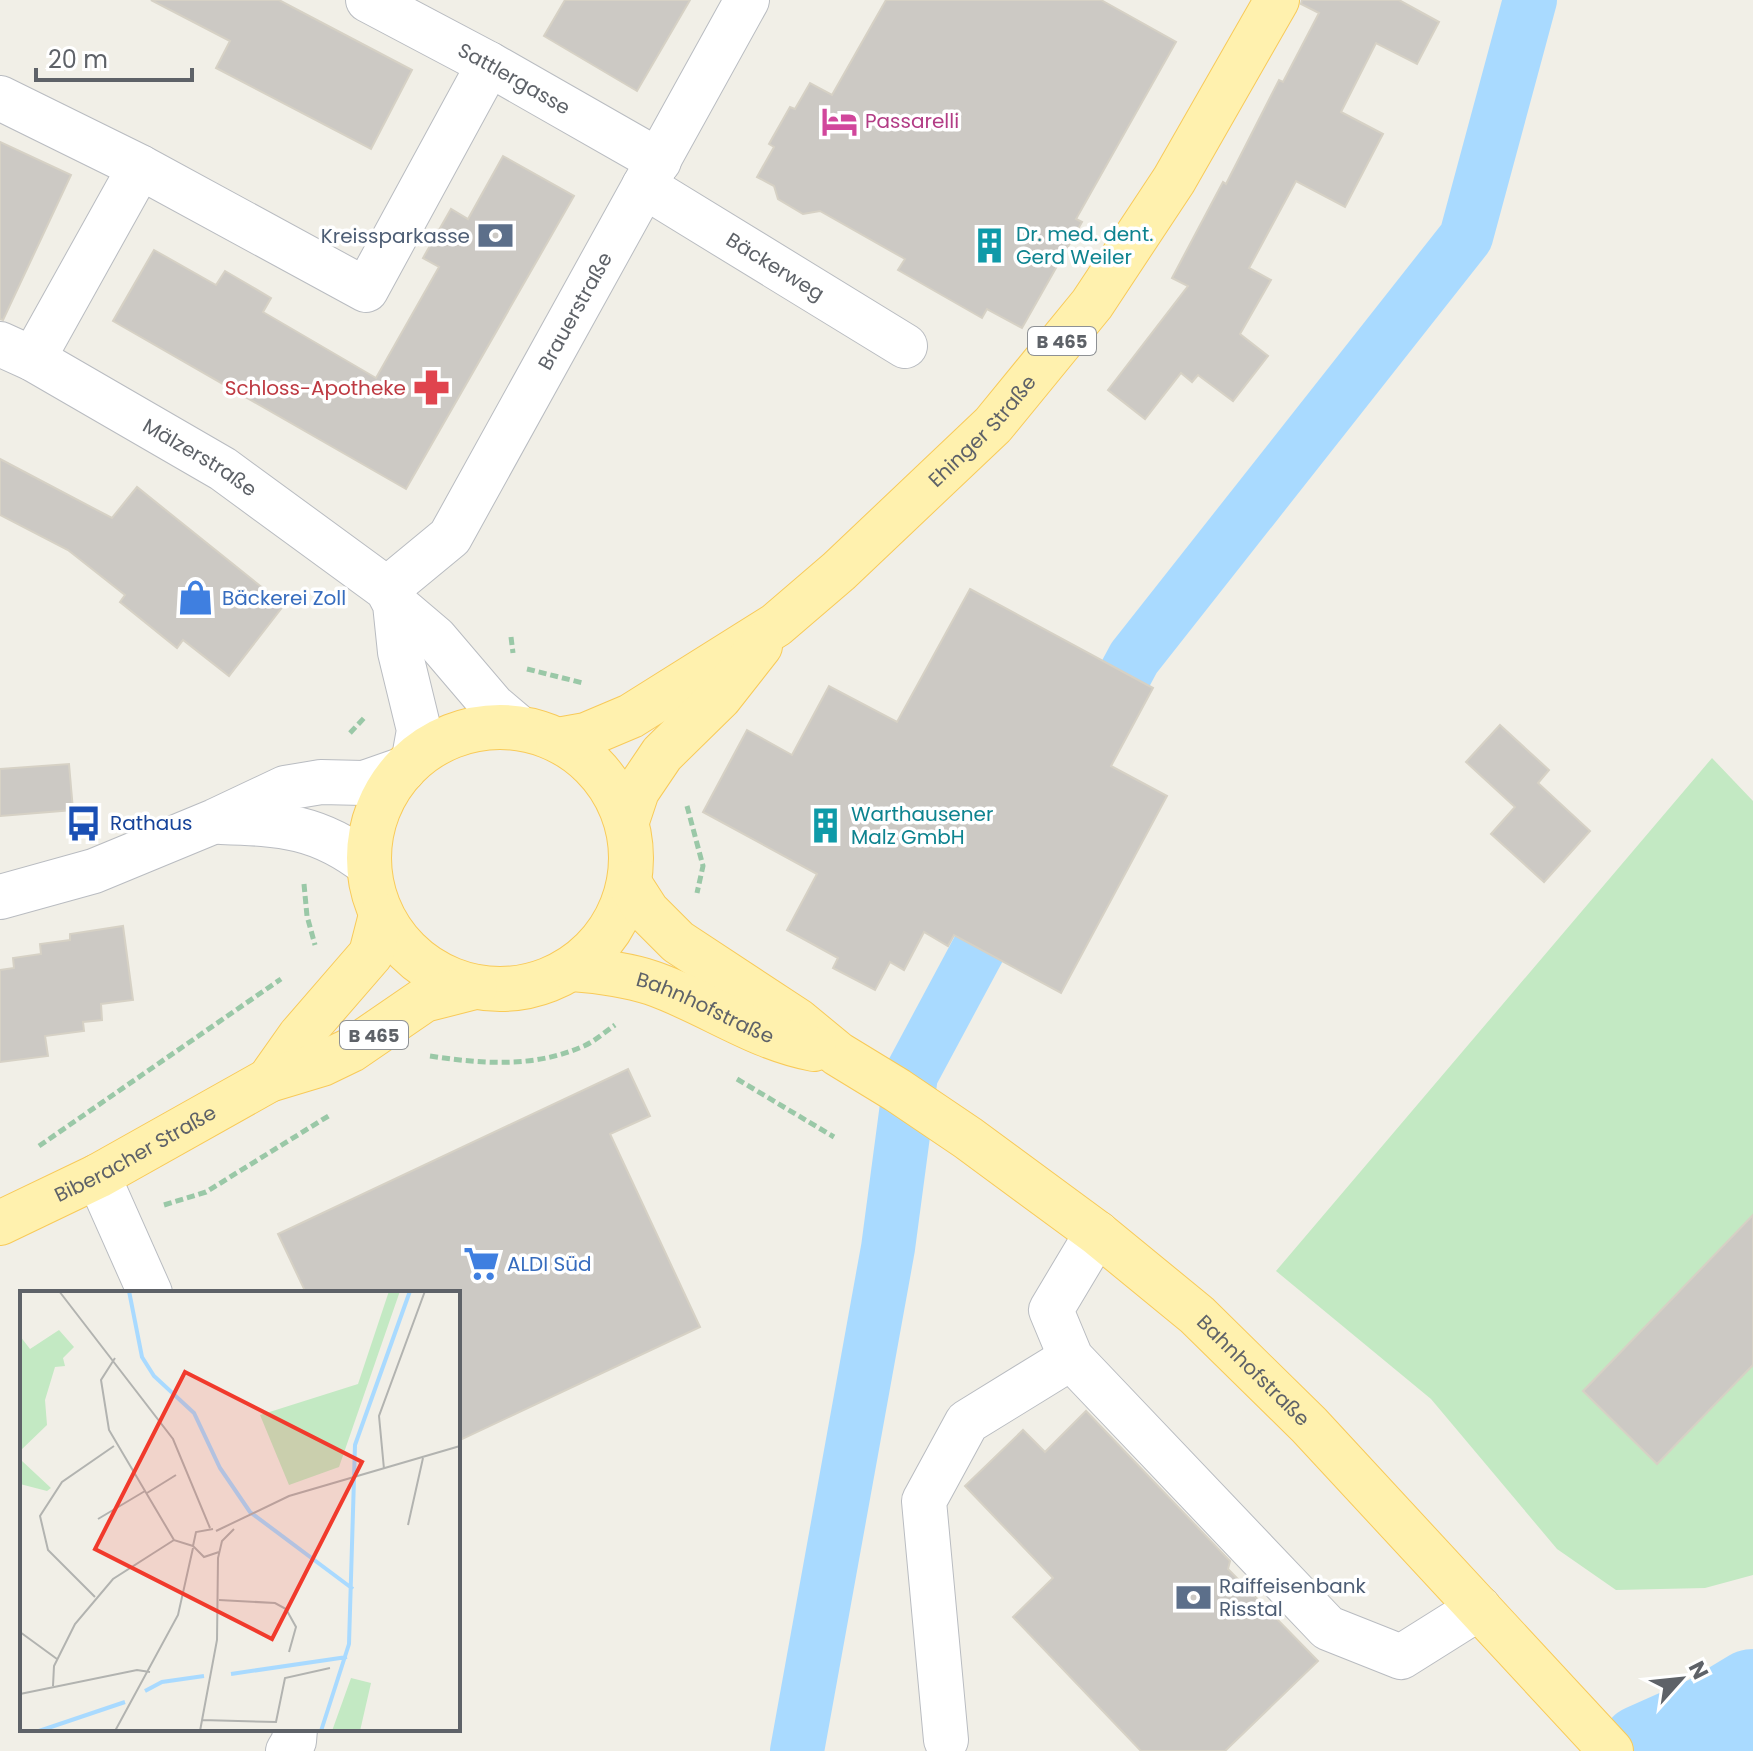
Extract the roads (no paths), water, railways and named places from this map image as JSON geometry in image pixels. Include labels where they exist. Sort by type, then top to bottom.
[{"type":"main road","name":"Ehinger Straße","points":[[558,740],[586,735],[631,716],[776,625],[839,571],[993,425],[1092,304],[1174,180],[1277,0]]},
{"type":"main road","name":"Ehinger Straße","points":[[627,821],[637,791],[662,754],[720,697],[776,625]]},
{"type":"main road","points":[[496,726],[518,727],[558,740],[581,755],[601,774],[616,796],[627,821],[632,852],[629,883],[618,916],[598,946],[572,969],[541,984],[508,990],[475,987],[444,976],[418,960],[381,915],[372,889],[369,865],[370,838],[376,812],[392,783],[409,763],[451,735],[496,726]]},
{"type":"main road","name":"Bahnhofstraße","points":[[629,883],[647,911],[678,942],[798,1021],[838,1054],[968,1138],[1097,1233],[1197,1315],[1309,1425],[1611,1751]]},
{"type":"main road","name":"Biberacher Straße","points":[[269,1080],[300,1036],[371,954],[381,915]]},
{"type":"main road","name":"Bahnhofstraße","points":[[572,969],[610,971],[653,983],[785,1044],[838,1054]]},
{"type":"main road","name":"Biberacher Straße","points":[[0,1223],[98,1176],[269,1080],[322,1064],[351,1050],[424,1000],[475,987]]},
{"type":"street","name":"Sattlergasse","points":[[368,0],[489,64],[651,174]]},
{"type":"street","name":"Brauerstraße","points":[[391,596],[450,537],[747,0]]},
{"type":"street","points":[[0,98],[140,167],[366,290],[489,64]]},
{"type":"street","points":[[17,352],[140,167]]},
{"type":"street","name":"Bäckerweg","points":[[651,174],[905,346]]},
{"type":"street","name":"Mälzerstraße","points":[[17,352],[223,469],[391,596]]},
{"type":"street","points":[[391,596],[435,638],[493,706],[518,727]]},
{"type":"street","points":[[0,897],[94,871],[285,788],[321,782],[364,783],[409,763],[419,730],[400,652],[391,596]]},
{"type":"street","points":[[215,821],[279,824],[308,831],[346,848],[369,865]]},
{"type":"street","points":[[98,1176],[149,1291]]},
{"type":"street","points":[[1097,1233],[1051,1310],[1071,1358],[1328,1628],[1401,1657],[1479,1608]]},
{"type":"street","points":[[946,1740],[924,1501],[967,1422],[1071,1358]]},
{"type":"street","points":[[288,1751],[294,1741],[295,1731]]},
{"type":"waterway","points":[[1091,738],[1134,658],[1466,237],[1530,0]]},
{"type":"waterway","points":[[797,1751],[888,1248],[911,1075],[1014,883]]},
{"type":"waterway","points":[[1645,1751],[1710,1722],[1753,1696]]},
{"type":"place","name":"Passarelli","points":[[839,121]]},
{"type":"place","name":"Kreissparkasse","points":[[496,236]]},
{"type":"place","name":"Dr. med. dent. Gerd Weiler","points":[[990,246]]},
{"type":"place","name":"Schloss-Apotheke","points":[[432,388]]},
{"type":"place","name":"Bäckerei Zoll","points":[[196,598]]},
{"type":"place","name":"Rathaus","points":[[84,823]]},
{"type":"place","name":"Warthausener Malz GmbH","points":[[825,825]]},
{"type":"place","name":"ALDI Süd","points":[[481,1264]]},
{"type":"place","name":"Raiffeisenbank Risstal","points":[[1193,1597]]}]
